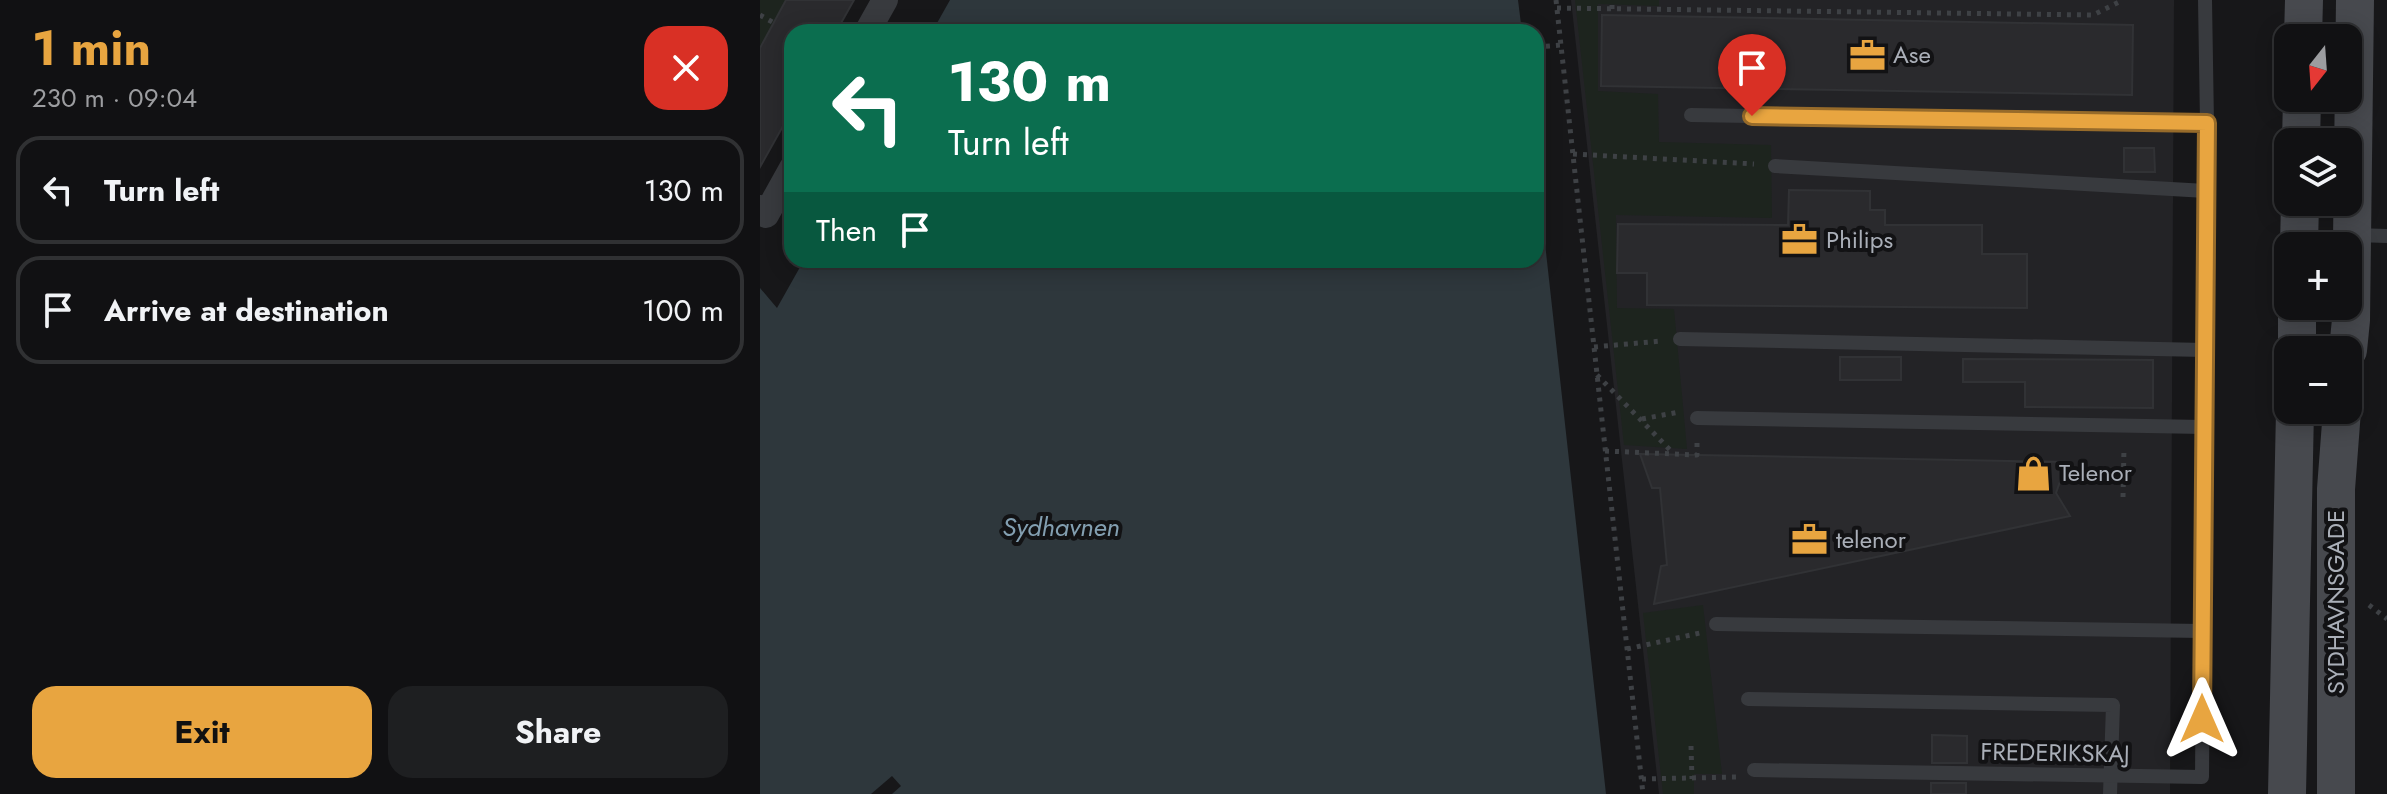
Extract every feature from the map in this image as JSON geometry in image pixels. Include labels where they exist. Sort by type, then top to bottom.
[{"type":"street","points":[[872,24],[885,0]]},
{"type":"street","points":[[2303,24],[2304,0]]},
{"type":"street","points":[[2349,336],[2370,236],[2355,0]]},
{"type":"street","points":[[763,212],[784,180]]},
{"type":"street","name":"SYDHAVNSGADE","points":[[2287,794],[2295,424]]},
{"type":"street","name":"SYDHAVNSGADE","points":[[2336,794],[2336,489],[2341,424]]},
{"type":"lane","name":"FREDERIKSKAJ","points":[[1754,770],[2202,777],[2207,123],[2205,0]]},
{"type":"lane","points":[[1691,115],[2207,123]]},
{"type":"lane","points":[[1775,166],[2206,191]]},
{"type":"lane","points":[[1680,339],[2205,350]]},
{"type":"lane","points":[[1697,418],[2204,427]]},
{"type":"lane","points":[[1716,624],[2202,631]]},
{"type":"lane","points":[[1748,699],[2113,705],[2110,794]]},
{"type":"path","points":[[1556,0],[1643,794]]},
{"type":"path","points":[[1612,0],[1612,9]]},
{"type":"path","points":[[1557,8],[2093,15],[2123,0]]},
{"type":"path","points":[[760,15],[774,23]]},
{"type":"path","points":[[1544,46],[1561,45]]},
{"type":"path","points":[[1573,154],[1775,166]]},
{"type":"path","points":[[1594,347],[1680,339]]},
{"type":"path","points":[[1597,375],[1674,454]]},
{"type":"path","points":[[1605,451],[1697,455],[1697,418],[1686,411],[1642,419]]},
{"type":"path","points":[[2123,497],[2125,426]]},
{"type":"path","points":[[1627,649],[1710,631],[1716,624]]},
{"type":"path","points":[[1691,746],[1692,779]]},
{"type":"path","points":[[1642,779],[1733,779],[1754,770]]},
{"type":"shaded area","points":[[760,0],[786,0],[760,48]]},
{"type":"shaded area","points":[[1571,0],[2174,0],[2170,794],[1659,794]]},
{"type":"shaded area","points":[[1575,0],[1659,0],[1659,6],[1598,4],[1598,91],[1658,94],[1659,142],[1771,145],[1772,218],[1616,215],[1617,308],[1674,309],[1687,449],[1624,445]]},
{"type":"shaded area","points":[[1703,605],[1722,774],[1694,774],[1694,794],[1663,794],[1643,613]]},
{"type":"water","points":[[950,0],[1518,0],[1521,24],[936,24]]},
{"type":"water","name":"Sydhavnen","points":[[1544,234],[1606,794],[760,794],[760,288],[777,308],[800,268],[1544,268]]},
{"type":"pier","points":[[892,776],[901,786],[892,794],[871,794]]},
{"type":"building","points":[[786,0],[854,0],[840,24],[784,24],[784,124],[760,167],[760,48]]},
{"type":"building","name":"Ase","points":[[1602,15],[2133,25],[2132,95],[1601,86]]},
{"type":"building","points":[[2124,148],[2154,148],[2155,172],[2124,172]]},
{"type":"building","name":"Philips","points":[[1789,190],[1870,191],[1870,210],[1885,210],[1885,225],[1982,225],[1982,254],[2027,254],[2027,308],[1647,305],[1647,273],[1617,273],[1618,224],[1788,225]]},
{"type":"building","points":[[1840,357],[1901,357],[1901,380],[1840,380]]},
{"type":"building","points":[[1963,359],[2153,360],[2153,408],[2025,407],[2025,382],[1963,382]]},
{"type":"building","name":"telenor","points":[[1640,454],[2067,462],[2056,493],[2070,516],[1654,604],[1661,566],[1667,565],[1660,488],[1652,488]]},
{"type":"building","points":[[1932,735],[1967,736],[1967,763],[1932,763]]},
{"type":"building","points":[[1931,783],[1966,783],[1966,794],[1931,794]]},
{"type":"place","name":"Ase","points":[[1867,55]]},
{"type":"place","name":"Philips","points":[[1800,240]]},
{"type":"place","name":"Telenor","points":[[2033,473]]},
{"type":"place","name":"telenor","points":[[1810,540]]},
{"type":"route","points":[[1752,116],[2207,123],[2202,719]]}]
